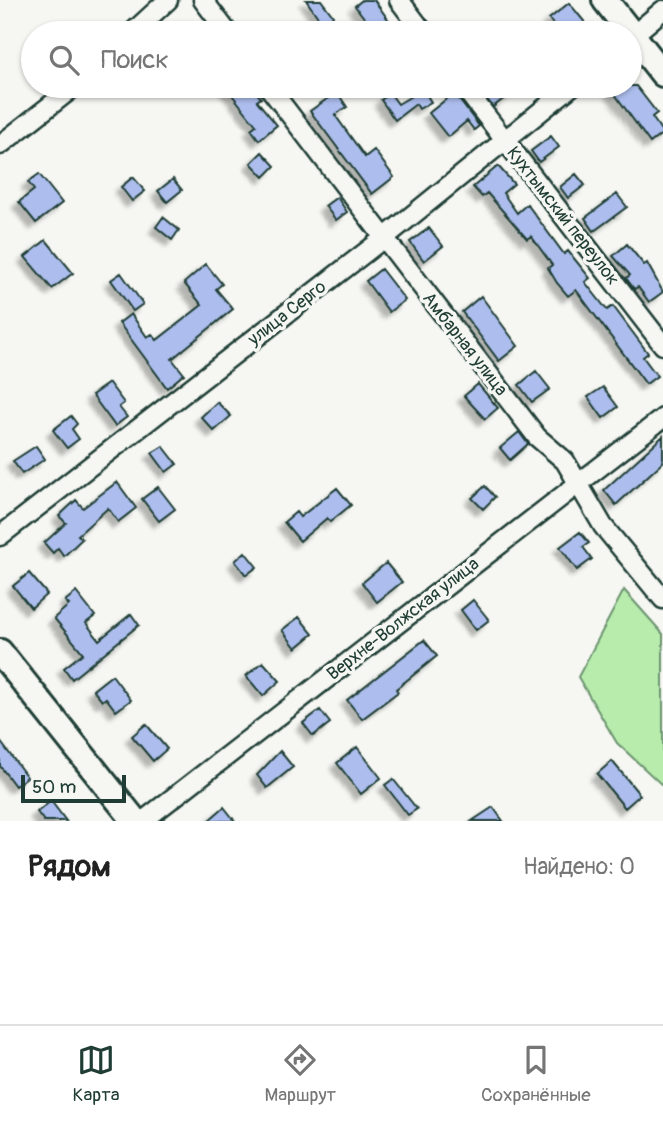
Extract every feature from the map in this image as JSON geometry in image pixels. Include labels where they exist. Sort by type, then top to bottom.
[{"type":"street","points":[[145,21],[168,0]]},
{"type":"street","points":[[203,0],[219,21]]},
{"type":"street","points":[[399,0],[415,21]]},
{"type":"street","points":[[606,0],[620,21]]},
{"type":"street","points":[[642,28],[663,10]]},
{"type":"street","points":[[642,50],[663,74]]},
{"type":"street","points":[[0,145],[60,98]]},
{"type":"street","name":"Амбарная улица","points":[[277,98],[537,437],[565,461],[580,482],[603,526],[663,599]]},
{"type":"street","name":"Кухтымский переулок","points":[[472,98],[663,345]]},
{"type":"street","name":"улица Серго","points":[[0,536],[384,238],[557,98]]},
{"type":"street","name":"Верхне-Волжская улица","points":[[143,821],[663,418]]},
{"type":"street","points":[[0,652],[135,821]]},
{"type":"green space","points":[[624,590],[663,634],[663,786],[617,743],[578,677]]},
{"type":"building","points":[[306,0],[321,0],[333,16],[321,21]]},
{"type":"building","points":[[362,0],[374,0],[389,21],[367,21],[355,6]]},
{"type":"building","points":[[569,3],[584,21],[551,21],[549,19]]},
{"type":"building","points":[[642,94],[657,113],[652,117],[663,133],[650,143],[618,98],[642,98]]},
{"type":"building","points":[[235,98],[261,98],[257,101],[277,125],[259,140],[251,129],[256,125]]},
{"type":"building","points":[[328,98],[341,98],[347,107],[335,115],[365,157],[374,150],[394,177],[372,194],[310,111]]},
{"type":"building","points":[[394,98],[398,104],[408,98],[429,98],[431,102],[419,109],[416,104],[395,120],[381,100]]},
{"type":"building","points":[[448,98],[458,98],[479,126],[474,130],[467,121],[448,137],[429,113]]},
{"type":"building","points":[[486,98],[505,98],[493,107]]},
{"type":"building","points":[[551,136],[559,147],[539,162],[531,151]]},
{"type":"building","points":[[262,152],[275,166],[264,177],[251,163]]},
{"type":"building","points":[[498,166],[514,184],[503,193],[517,213],[527,204],[564,254],[568,251],[590,278],[585,282],[607,310],[613,306],[648,353],[643,357],[657,376],[646,384],[576,290],[568,296],[557,283],[548,268],[552,265],[531,236],[527,239],[487,193],[482,197],[473,187]]},
{"type":"building","points":[[39,174],[62,203],[36,223],[19,202],[34,190],[28,182]]},
{"type":"building","points":[[576,174],[585,185],[568,198],[560,187]]},
{"type":"building","points":[[133,177],[145,191],[132,201],[121,187]]},
{"type":"building","points":[[173,179],[182,190],[167,202],[158,191]]},
{"type":"building","points":[[617,194],[627,207],[594,231],[585,218]]},
{"type":"building","points":[[337,197],[347,212],[336,220],[325,206]]},
{"type":"building","points":[[163,217],[179,230],[172,240],[156,227]]},
{"type":"building","points":[[429,228],[443,246],[424,261],[410,242]]},
{"type":"building","points":[[46,240],[73,273],[52,289],[25,257]]},
{"type":"building","points":[[627,244],[644,265],[647,263],[663,292],[649,302],[638,287],[634,289],[626,278],[630,275],[613,256]]},
{"type":"building","points":[[206,264],[222,284],[216,289],[233,309],[172,359],[184,374],[167,388],[119,323],[131,314],[147,337],[152,334],[157,340],[202,305],[184,283]]},
{"type":"building","points":[[381,269],[405,300],[389,312],[366,281]]},
{"type":"building","points":[[121,273],[143,304],[133,311],[111,280]]},
{"type":"building","points":[[481,296],[518,346],[499,361],[462,312]]},
{"type":"building","points":[[536,371],[550,389],[532,402],[519,385]]},
{"type":"building","points":[[109,383],[124,403],[119,407],[127,417],[115,426],[92,395]]},
{"type":"building","points":[[478,384],[498,408],[485,419],[464,396]]},
{"type":"building","points":[[603,387],[618,407],[603,418],[588,397]]},
{"type":"building","points":[[217,402],[231,416],[214,431],[201,417]]},
{"type":"building","points":[[71,416],[77,424],[72,429],[79,439],[67,448],[53,430]]},
{"type":"building","points":[[519,432],[528,444],[510,460],[500,448]]},
{"type":"building","points":[[663,436],[663,462],[616,505],[604,490]]},
{"type":"building","points":[[36,446],[45,459],[22,474],[13,461]]},
{"type":"building","points":[[163,446],[177,464],[166,472],[152,453]]},
{"type":"building","points":[[117,482],[136,508],[118,522],[108,508],[78,535],[82,539],[64,556],[58,548],[53,553],[44,543],[66,523],[59,516],[76,500],[83,508]]},
{"type":"building","points":[[485,486],[495,497],[483,509],[472,498]]},
{"type":"building","points":[[158,487],[175,509],[159,521],[142,499]]},
{"type":"building","points":[[337,488],[351,505],[330,522],[327,518],[300,541],[284,522],[296,512],[300,517]]},
{"type":"building","points":[[580,532],[589,543],[583,547],[592,559],[577,570],[560,547]]},
{"type":"building","points":[[245,552],[257,567],[246,575],[235,561]]},
{"type":"building","points":[[386,563],[402,582],[377,602],[362,583]]},
{"type":"building","points":[[29,573],[47,594],[31,608],[13,586]]},
{"type":"building","points":[[76,592],[95,616],[86,623],[99,640],[131,614],[139,625],[72,679],[64,668],[83,653],[54,618],[69,605],[65,601]]},
{"type":"building","points":[[473,600],[489,620],[476,630],[461,610]]},
{"type":"building","points":[[299,617],[313,634],[296,648],[282,630]]},
{"type":"building","points":[[424,640],[437,656],[396,689],[398,692],[362,719],[347,700]]},
{"type":"building","points":[[263,662],[280,681],[263,696],[246,676]]},
{"type":"building","points":[[112,675],[131,700],[116,711],[106,698],[102,701],[93,690]]},
{"type":"building","points":[[320,710],[330,723],[313,736],[303,723]]},
{"type":"building","points":[[146,724],[167,749],[153,761],[132,736]]},
{"type":"building","points":[[0,741],[27,777],[15,786],[0,766]]},
{"type":"building","points":[[357,747],[381,778],[361,794],[337,763]]},
{"type":"building","points":[[280,751],[293,767],[267,788],[257,775]]},
{"type":"building","points":[[612,761],[640,795],[625,808],[597,774]]},
{"type":"building","points":[[393,779],[417,809],[408,815],[385,785]]},
{"type":"building","points":[[51,801],[66,821],[44,821],[37,812]]},
{"type":"building","points":[[224,807],[235,821],[208,821]]},
{"type":"building","points":[[493,807],[503,821],[472,821]]}]
